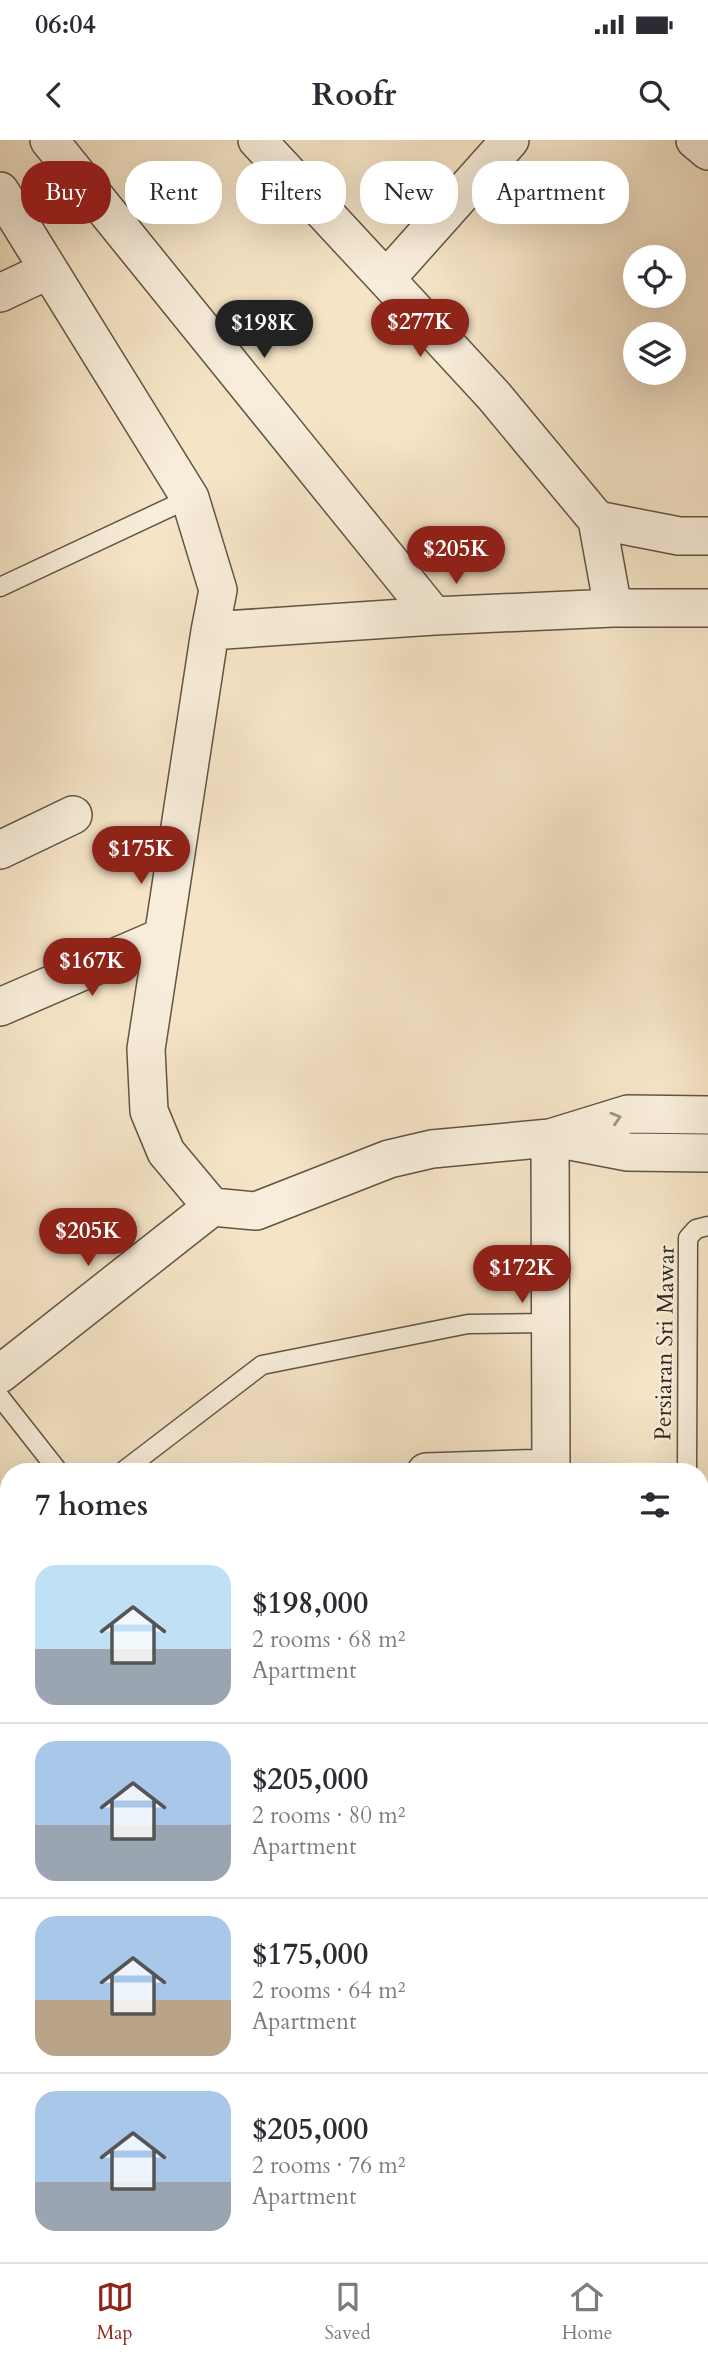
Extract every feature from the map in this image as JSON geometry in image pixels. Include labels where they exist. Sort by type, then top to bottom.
[{"type":"street","points":[[49,140],[434,616]]},
{"type":"street","points":[[257,140],[494,396],[597,520],[613,608]]},
{"type":"street","points":[[386,279],[510,140]]},
{"type":"street","points":[[695,140],[708,151]]},
{"type":"street","points":[[0,191],[190,498],[218,590],[146,1049],[149,1111],[166,1152],[212,1207]]},
{"type":"street","points":[[0,293],[49,270]]},
{"type":"street","points":[[597,520],[679,536],[708,536]]},
{"type":"street","points":[[210,631],[434,616],[613,608],[708,608]]},
{"type":"street","points":[[0,849],[73,816]]},
{"type":"street","points":[[0,1007],[162,937]]},
{"type":"street","points":[[0,1374],[212,1207],[256,1211],[389,1159],[432,1149],[550,1138],[628,1114],[708,1115]]},
{"type":"street","points":[[550,1138],[628,1152],[708,1153]]},
{"type":"street","points":[[550,1138],[551,1463]]},
{"type":"lane","points":[[0,587],[190,498]]},
{"type":"lane","name":"Persiaran Sri Mawar","points":[[687,1463],[688,1238],[696,1229],[708,1226]]},
{"type":"lane","points":[[134,1463],[262,1365],[468,1324],[551,1322]]},
{"type":"lane","points":[[0,1397],[52,1463]]}]
